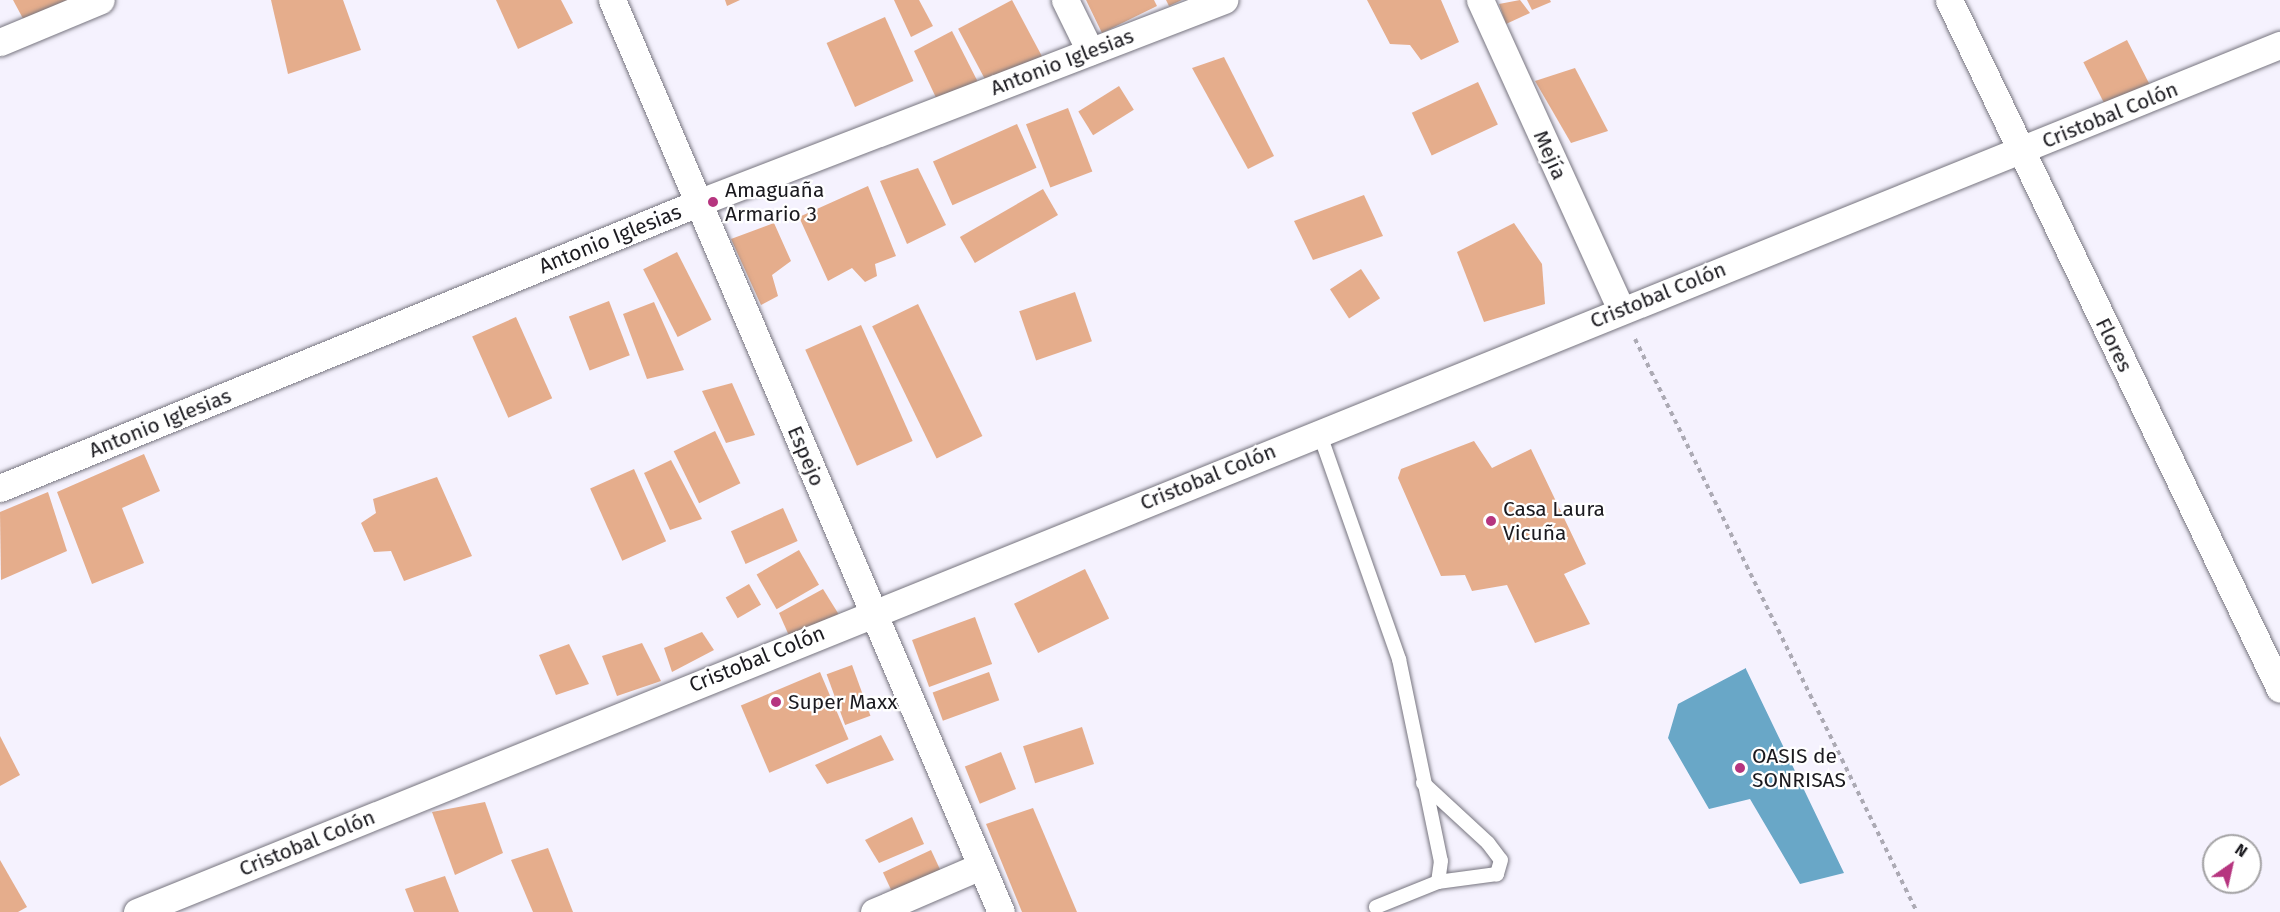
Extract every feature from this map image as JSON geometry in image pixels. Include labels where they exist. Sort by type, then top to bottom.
[{"type":"street","points":[[0,42],[101,0]]},
{"type":"street","name":"Espejo","points":[[612,0],[1001,912]]},
{"type":"street","points":[[1065,0],[1090,51]]},
{"type":"street","name":"Antonio Iglesias","points":[[0,488],[700,202],[1224,0]]},
{"type":"street","name":"Mejía","points":[[1480,0],[1621,310]]},
{"type":"street","name":"Flores","points":[[1950,0],[2020,152],[2280,689]]},
{"type":"street","name":"Cristobal Colón","points":[[137,912],[872,612],[2020,152],[2280,45]]},
{"type":"street","points":[[874,912],[981,866]]},
{"type":"lane","points":[[1319,432],[1399,660],[1441,861],[1438,882]]},
{"type":"lane","points":[[1376,907],[1438,882],[1497,874],[1501,860],[1488,843],[1423,783]]},
{"type":"path","points":[[1621,310],[1917,912]]},
{"type":"water","name":"OASIS de SONRISAS","points":[[1746,668],[1844,873],[1800,884],[1750,799],[1709,809],[1668,738],[1678,704]]},
{"type":"building","points":[[13,0],[76,0],[27,26]]},
{"type":"building","points":[[271,0],[343,0],[361,50],[288,74]]},
{"type":"building","points":[[496,0],[561,0],[573,23],[518,49]]},
{"type":"building","points":[[725,0],[740,0],[727,6]]},
{"type":"building","points":[[894,0],[919,0],[933,26],[911,37]]},
{"type":"building","points":[[1012,0],[1043,58],[989,87],[958,29]]},
{"type":"building","points":[[1086,0],[1154,0],[1157,6],[1102,33]]},
{"type":"building","points":[[1166,0],[1182,0],[1169,6]]},
{"type":"building","points":[[1367,0],[1441,0],[1459,42],[1421,60],[1410,45],[1390,44]]},
{"type":"building","points":[[1520,0],[1530,13],[1506,24],[1499,4]]},
{"type":"building","points":[[1527,0],[1550,0],[1551,2],[1532,10]]},
{"type":"building","points":[[885,17],[913,81],[855,107],[827,43]]},
{"type":"building","points":[[952,31],[982,90],[939,104],[914,51]]},
{"type":"building","points":[[2127,40],[2150,85],[2106,108],[2083,62]]},
{"type":"building","points":[[1224,57],[1274,156],[1248,169],[1192,68]]},
{"type":"building","points":[[1575,68],[1608,131],[1571,143],[1535,81]]},
{"type":"building","points":[[1478,82],[1498,125],[1432,155],[1412,113]]},
{"type":"building","points":[[1119,86],[1134,110],[1093,135],[1078,111]]},
{"type":"building","points":[[1068,108],[1092,171],[1050,188],[1026,124]]},
{"type":"building","points":[[1017,124],[1037,168],[952,205],[933,161]]},
{"type":"building","points":[[918,168],[946,225],[907,244],[880,181]]},
{"type":"building","points":[[868,186],[896,256],[875,264],[877,276],[865,282],[852,268],[828,281],[799,217]]},
{"type":"building","points":[[1043,189],[1058,215],[975,263],[960,237]]},
{"type":"building","points":[[1364,195],[1383,236],[1313,260],[1294,221]]},
{"type":"building","points":[[774,223],[791,261],[772,275],[778,296],[761,305],[731,239]]},
{"type":"building","points":[[1514,223],[1542,264],[1545,304],[1484,322],[1457,252]]},
{"type":"building","points":[[677,252],[712,320],[678,337],[643,269]]},
{"type":"building","points":[[1361,269],[1380,298],[1349,319],[1330,289]]},
{"type":"building","points":[[1075,292],[1092,341],[1036,360],[1019,311]]},
{"type":"building","points":[[609,301],[630,355],[590,371],[569,316]]},
{"type":"building","points":[[654,302],[684,370],[647,379],[623,314]]},
{"type":"building","points":[[918,304],[982,436],[937,458],[872,326]]},
{"type":"building","points":[[516,317],[552,398],[508,418],[472,337]]},
{"type":"building","points":[[861,325],[913,441],[857,466],[805,350]]},
{"type":"building","points":[[732,383],[755,435],[726,443],[702,391]]},
{"type":"building","points":[[715,431],[740,483],[699,503],[674,451]]},
{"type":"building","name":"Casa Laura Vicuña","points":[[1474,441],[1492,468],[1531,449],[1586,564],[1564,574],[1590,624],[1535,643],[1507,585],[1472,591],[1465,575],[1441,576],[1398,478],[1401,469]]},
{"type":"building","points":[[144,454],[160,491],[122,508],[144,563],[92,584],[57,492]]},
{"type":"building","points":[[671,460],[702,519],[670,530],[644,473]]},
{"type":"building","points":[[634,469],[666,541],[622,561],[590,489]]},
{"type":"building","points":[[437,477],[472,556],[404,581],[391,551],[374,552],[361,523],[376,513],[373,499]]},
{"type":"building","points":[[48,492],[67,551],[1,580],[0,512]]},
{"type":"building","points":[[783,508],[798,541],[746,564],[731,531]]},
{"type":"building","points":[[799,550],[819,585],[777,609],[757,574]]},
{"type":"building","points":[[1085,569],[1109,618],[1038,653],[1014,604]]},
{"type":"building","points":[[749,584],[761,605],[738,618],[726,598]]},
{"type":"building","points":[[823,589],[841,618],[790,638],[779,613]]},
{"type":"building","points":[[975,617],[992,664],[929,687],[912,640]]},
{"type":"building","points":[[702,632],[714,650],[672,672],[664,648]]},
{"type":"building","points":[[642,643],[661,681],[617,696],[602,656]]},
{"type":"building","points":[[569,644],[589,684],[556,695],[539,655]]},
{"type":"building","points":[[852,665],[870,716],[845,725],[827,674]]},
{"type":"building","points":[[820,672],[849,739],[769,773],[741,706]]},
{"type":"building","points":[[989,672],[999,700],[943,721],[933,693]]},
{"type":"building","points":[[1082,727],[1094,764],[1035,783],[1023,746]]},
{"type":"building","points":[[881,735],[894,760],[827,784],[815,765]]},
{"type":"building","points":[[0,736],[20,775],[0,786]]},
{"type":"building","points":[[1001,752],[1016,789],[980,804],[965,767]]},
{"type":"building","points":[[485,802],[503,853],[455,875],[432,812]]},
{"type":"building","points":[[1033,808],[1077,912],[1022,912],[986,824]]},
{"type":"building","points":[[912,817],[924,844],[879,863],[865,840]]},
{"type":"building","points":[[548,848],[573,912],[533,912],[511,860]]},
{"type":"building","points":[[931,850],[945,880],[897,902],[883,872]]},
{"type":"building","points":[[0,860],[27,907],[18,912],[0,912]]},
{"type":"building","points":[[445,876],[459,912],[414,912],[405,889]]},
{"type":"place","name":"Amaguaña Armario 3","points":[[713,202]]},
{"type":"place","name":"Casa Laura Vicuña","points":[[1491,521]]},
{"type":"place","name":"Super Maxx","points":[[776,702]]},
{"type":"place","name":"OASIS de SONRISAS","points":[[1740,768]]}]
